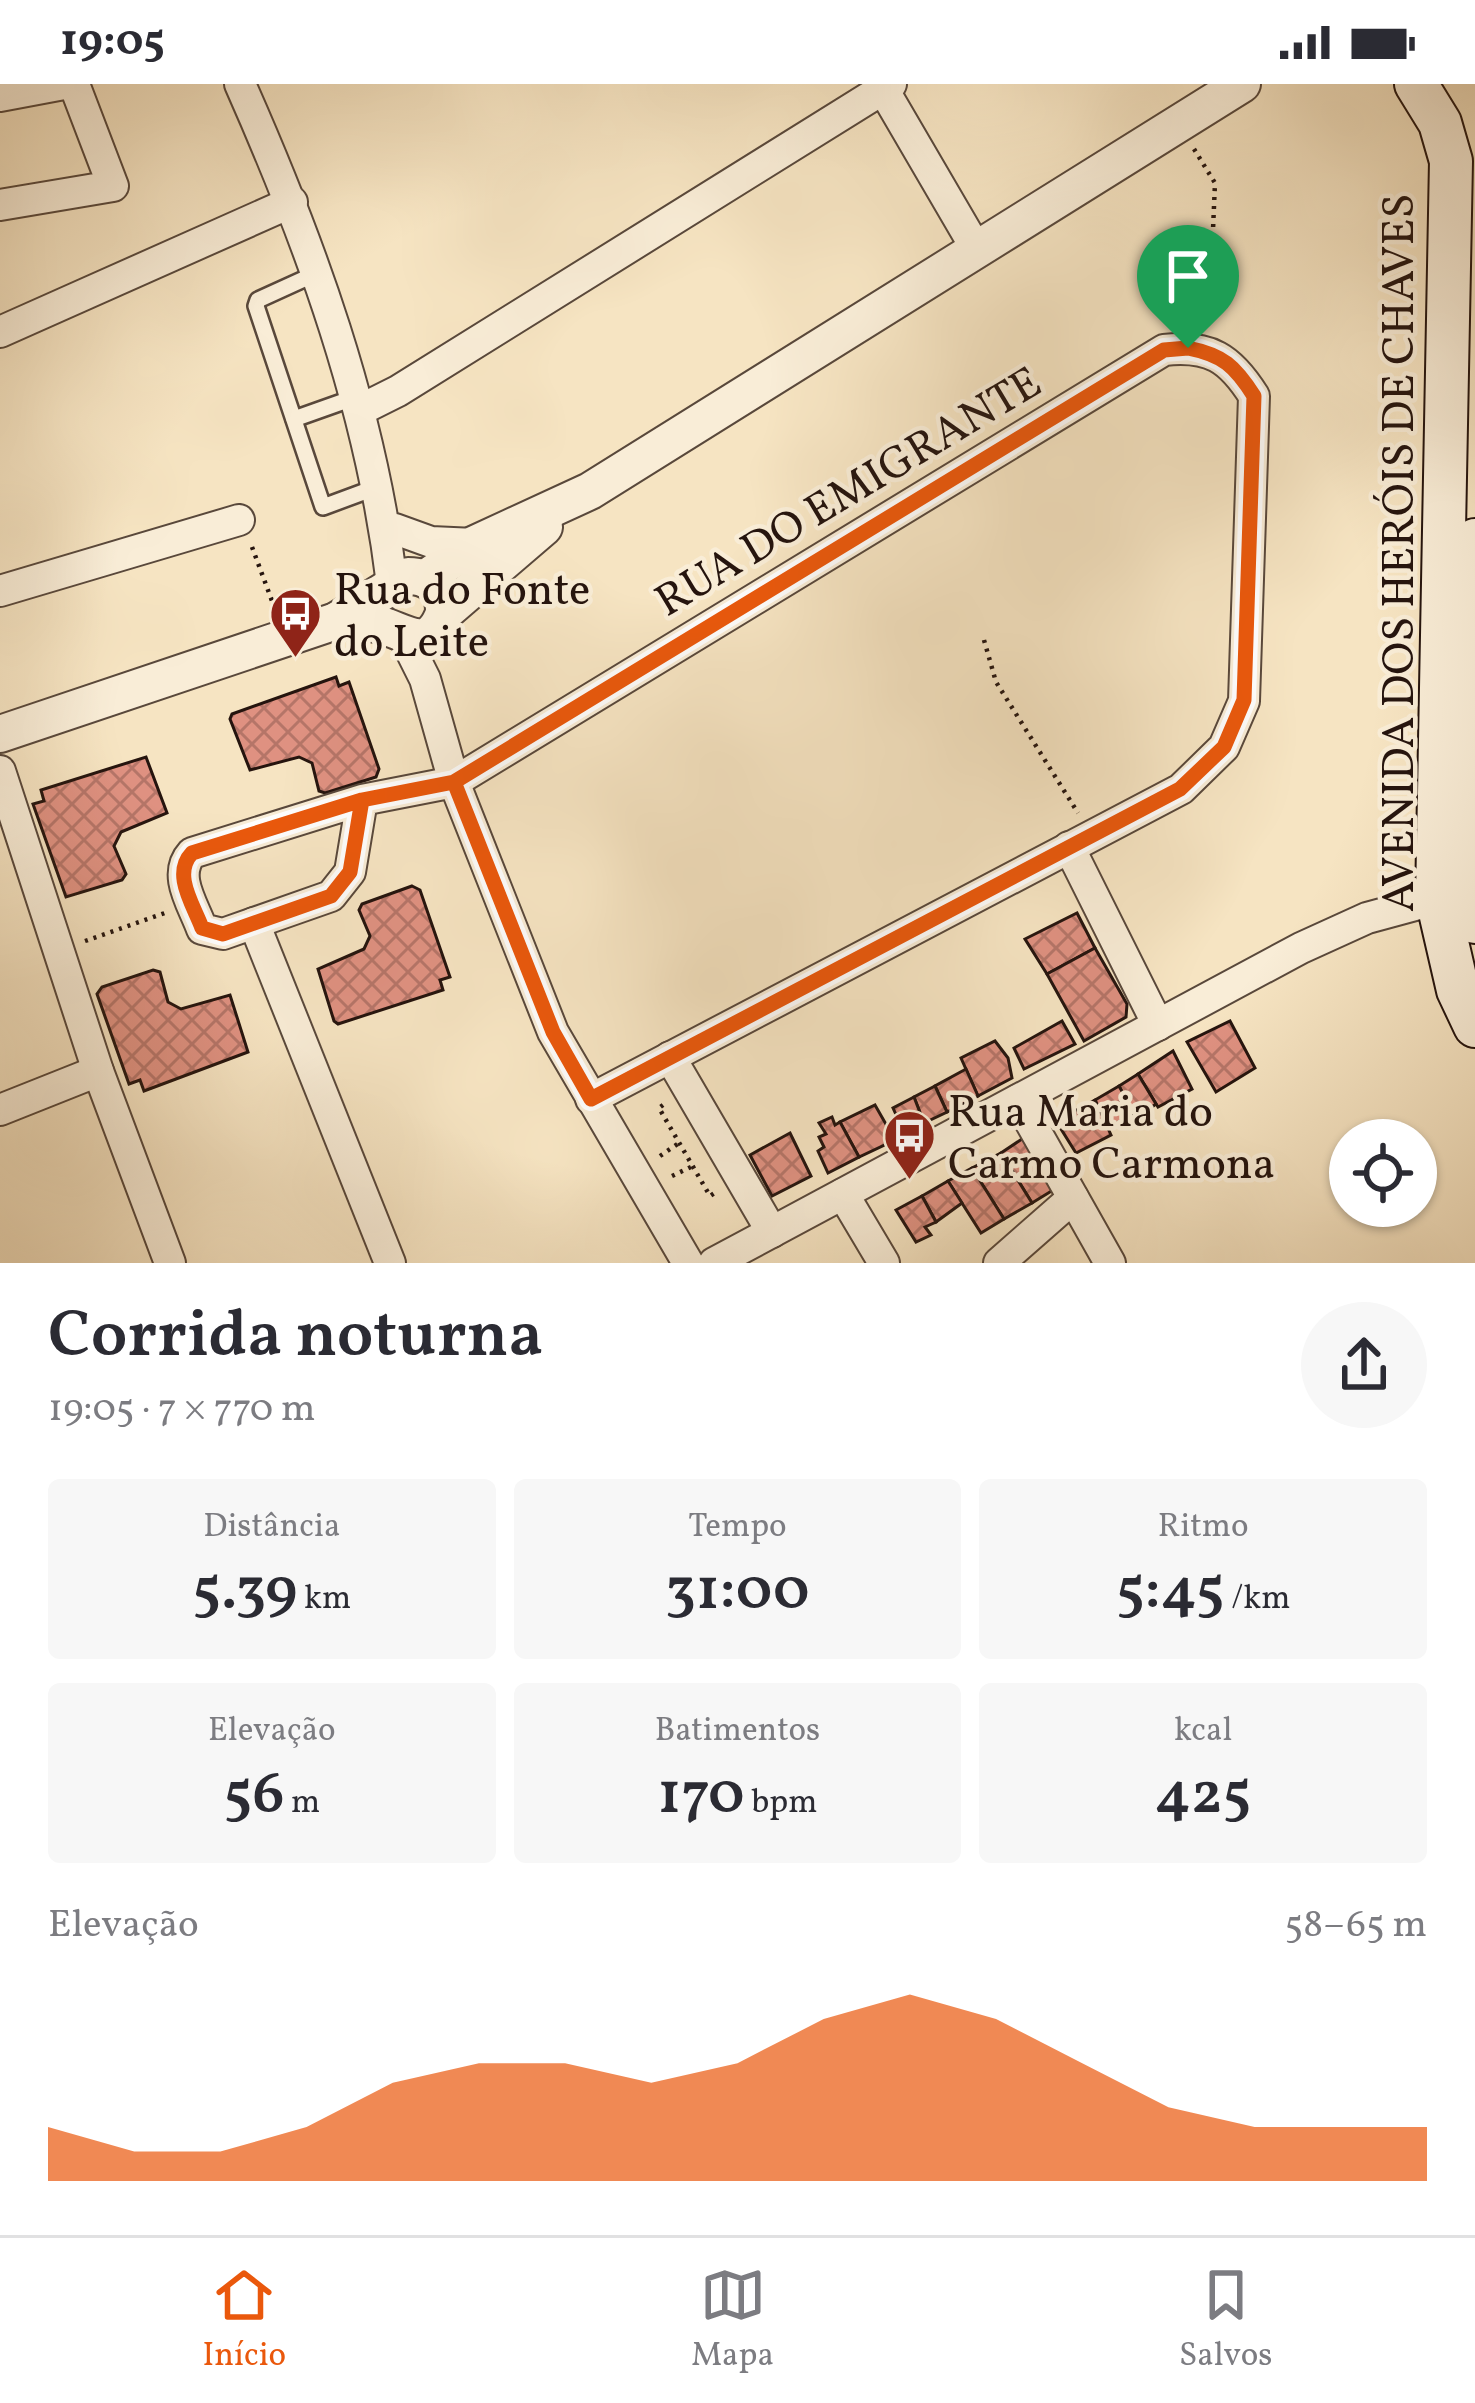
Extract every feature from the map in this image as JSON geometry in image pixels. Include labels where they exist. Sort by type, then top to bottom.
[{"type":"main road","name":"AVENIDA DOS HERÓIS DE CHAVES","points":[[1416,84],[1445,136],[1452,177],[1460,905]]},
{"type":"main road","name":"AVENIDA DOS HERÓIS DE CHAVES","points":[[1475,540],[1458,990],[1475,1027]]},
{"type":"street","points":[[0,96],[64,84]]},
{"type":"street","points":[[0,205],[113,186],[74,84]]},
{"type":"street","points":[[240,84],[292,202],[358,404],[454,782],[553,1032],[688,1263]]},
{"type":"street","points":[[0,734],[336,621],[411,604],[1242,84]]},
{"type":"street","points":[[358,404],[398,391],[887,87],[976,250]]},
{"type":"street","points":[[0,332],[292,202]]},
{"type":"street","name":"RUA DO EMIGRANTE","points":[[454,782],[1164,350],[1208,352]]},
{"type":"street","points":[[591,1099],[1180,789],[1224,747],[1244,700],[1254,396],[1237,368],[1208,352]]},
{"type":"street","points":[[411,604],[475,544],[590,491]]},
{"type":"street","points":[[385,507],[430,542],[475,544]]},
{"type":"street","points":[[0,591],[239,520]]},
{"type":"street","points":[[0,771],[98,1071],[170,1263]]},
{"type":"street","points":[[362,800],[350,872],[331,896],[212,934],[202,928],[182,874],[183,862],[192,853],[362,800],[454,782]]},
{"type":"street","points":[[1081,841],[1158,1025]]},
{"type":"street","points":[[714,1263],[1348,925],[1460,905]]},
{"type":"street","points":[[254,923],[390,1263]]},
{"type":"street","points":[[670,1057],[772,1232]]},
{"type":"street","points":[[0,1110],[98,1071]]},
{"type":"street","points":[[1018,1100],[1110,1263]]},
{"type":"street","points":[[843,1194],[884,1263]]},
{"type":"street","points":[[999,1263],[1073,1198]]},
{"type":"lane","points":[[316,274],[258,300],[256,306],[323,507],[385,507]]},
{"type":"lane","points":[[294,419],[358,404]]},
{"type":"path","points":[[1179,123],[1215,183],[1208,352]]},
{"type":"path","points":[[239,520],[276,613]]},
{"type":"path","points":[[984,640],[996,682],[1081,841]]},
{"type":"path","points":[[59,951],[193,902]]},
{"type":"path","points":[[659,1154],[680,1143]]},
{"type":"path","points":[[672,1177],[693,1166]]},
{"type":"building","points":[[336,677],[339,686],[349,682],[379,769],[376,777],[325,793],[319,791],[312,763],[299,757],[250,770],[232,714]]},
{"type":"building","points":[[146,757],[167,813],[121,832],[114,846],[126,874],[122,880],[66,897],[33,804],[44,801],[41,790]]},
{"type":"building","points":[[412,886],[420,890],[450,977],[440,980],[443,990],[338,1024],[318,969],[364,949],[370,936],[359,910],[362,904]]},
{"type":"building","points":[[1077,913],[1095,948],[1047,974],[1025,939]]},
{"type":"building","points":[[1095,948],[1127,1004],[1126,1017],[1084,1041],[1047,974]]},
{"type":"building","points":[[153,970],[160,972],[168,1002],[181,1009],[230,995],[248,1052],[144,1091],[140,1080],[129,1084],[97,994],[102,987]]},
{"type":"building","points":[[1062,1021],[1075,1044],[1024,1069],[1014,1048]]},
{"type":"building","points":[[1230,1021],[1255,1068],[1216,1092],[1187,1042]]},
{"type":"building","points":[[995,1041],[1008,1058],[1012,1078],[978,1096],[961,1058]]},
{"type":"building","points":[[1173,1051],[1192,1089],[1158,1107],[1138,1074]]},
{"type":"building","points":[[966,1069],[978,1096],[947,1112],[935,1086]]},
{"type":"building","points":[[1138,1074],[1156,1104],[1135,1119],[1119,1086]]},
{"type":"building","points":[[935,1086],[947,1112],[924,1123],[914,1097]]},
{"type":"building","points":[[1119,1086],[1134,1113],[1108,1128],[1095,1100]]},
{"type":"building","points":[[914,1097],[924,1123],[904,1132],[893,1108]]},
{"type":"building","points":[[1095,1100],[1111,1135],[1076,1153],[1056,1121]]},
{"type":"building","points":[[875,1105],[895,1140],[859,1157],[840,1122]]},
{"type":"building","points":[[832,1117],[835,1125],[840,1122],[859,1157],[828,1173],[818,1151],[824,1147],[819,1137],[826,1134],[819,1123]]},
{"type":"building","points":[[790,1133],[811,1176],[772,1196],[750,1155]]},
{"type":"building","points":[[1022,1139],[1045,1163],[1058,1187],[1032,1203],[1001,1153]]},
{"type":"building","points":[[1001,1153],[1032,1203],[1004,1219],[972,1168]]},
{"type":"building","points":[[972,1168],[1004,1219],[981,1233],[948,1181]]},
{"type":"building","points":[[948,1181],[962,1203],[936,1222],[922,1196]]},
{"type":"building","points":[[922,1196],[936,1222],[925,1227],[931,1235],[916,1242],[896,1210]]},
{"type":"place","name":"Rua do Fonte do Leite","points":[[295,660]]},
{"type":"place","name":"Rua Maria do Carmo Carmona","points":[[909,1182]]},
{"type":"route","points":[[1188,348],[1164,350],[454,782],[362,800],[350,872],[331,896],[223,934],[202,928],[182,874],[183,862],[192,853],[362,800],[454,782],[553,1032],[591,1099],[1180,789],[1224,747],[1244,700],[1254,396],[1237,368],[1208,352],[1188,348]]}]
